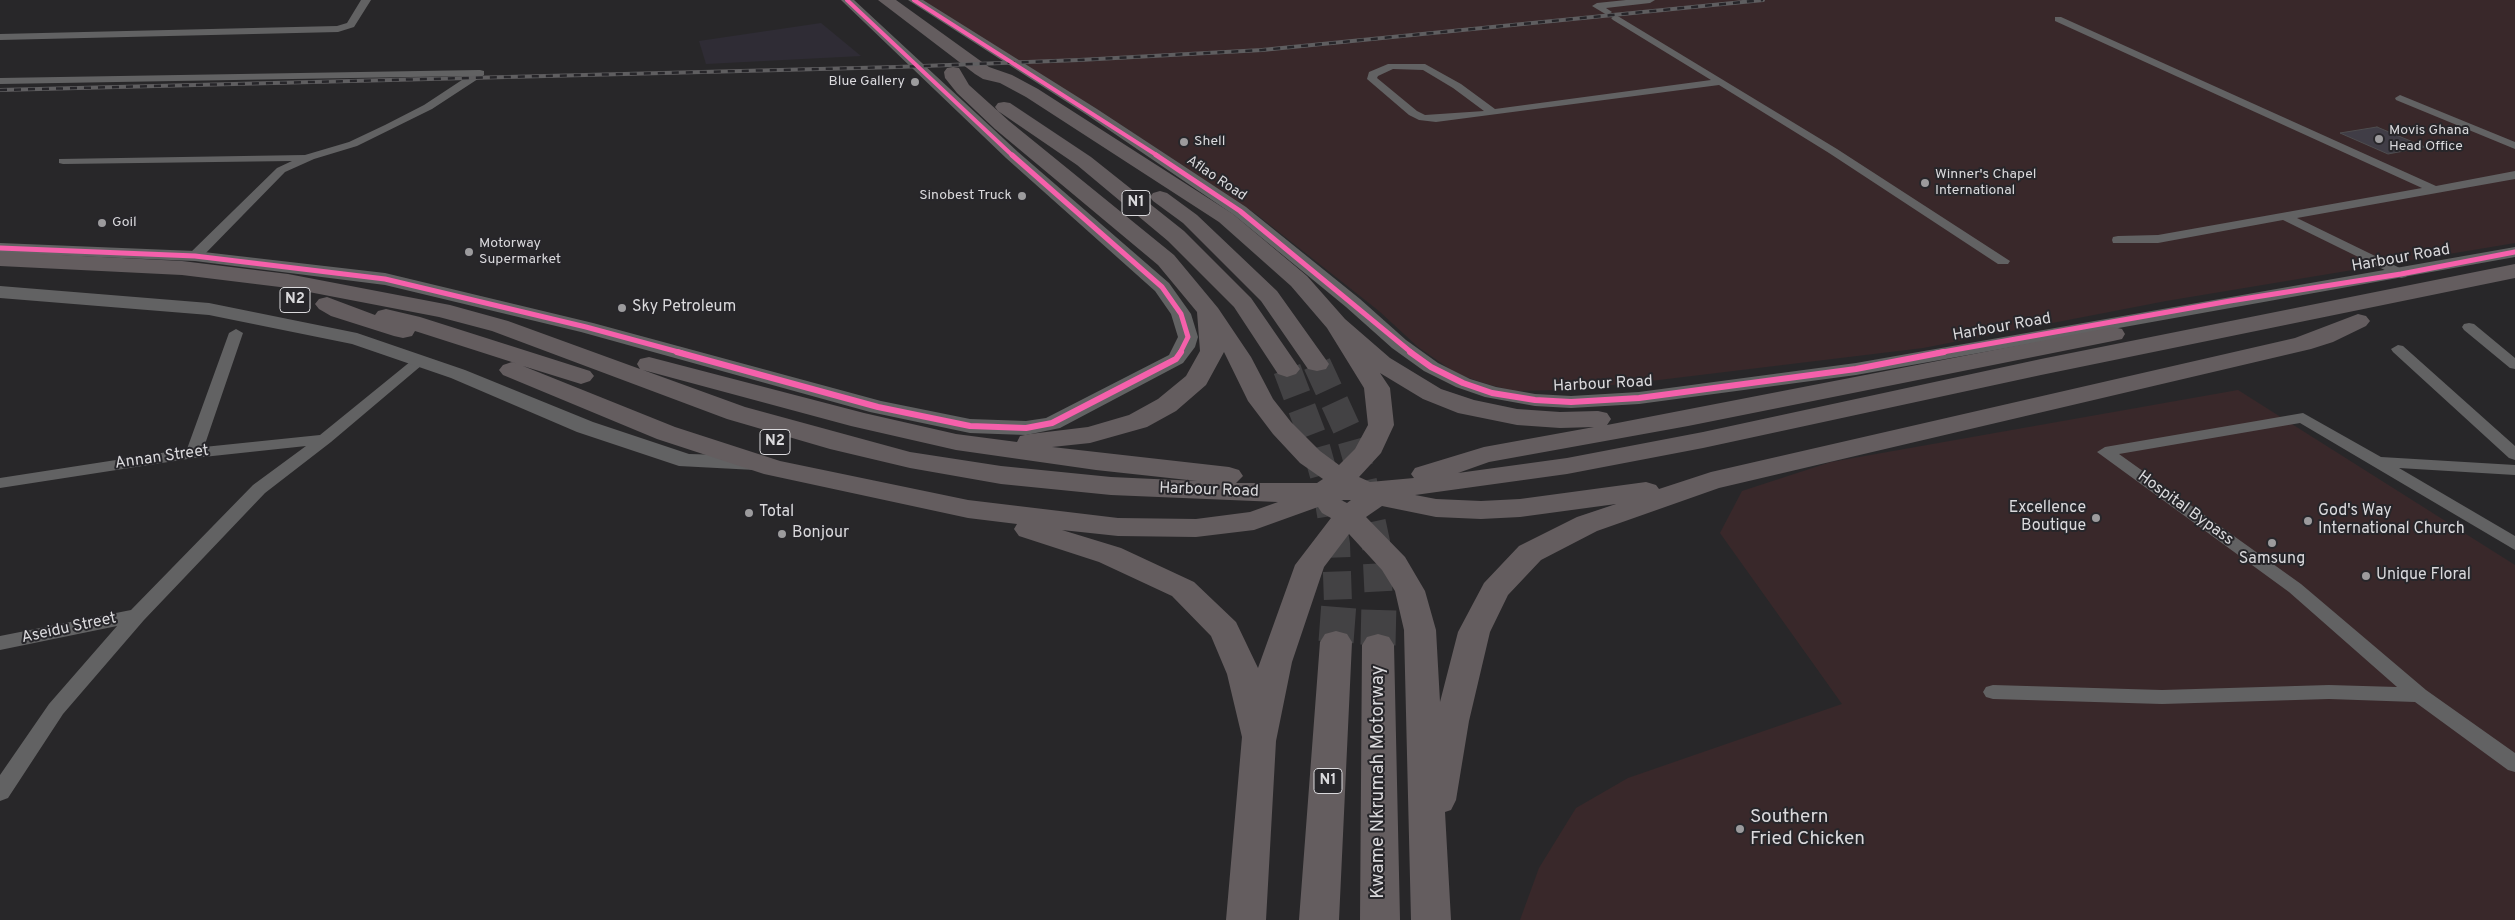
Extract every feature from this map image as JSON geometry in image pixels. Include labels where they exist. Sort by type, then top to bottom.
[{"type":"highway","points":[[867,0],[925,48]]},
{"type":"highway","name":"N1","points":[[886,0],[981,70],[1190,218],[1269,296],[1317,364]]},
{"type":"highway","name":"N1","points":[[1206,308],[1166,260],[1002,125],[963,90],[946,66],[1084,161],[1176,236],[1243,302],[1287,369]]},
{"type":"highway","points":[[981,70],[1006,79],[1032,93],[1226,218],[1299,281],[1337,324],[1380,363],[1432,394],[1466,407],[1517,417],[1560,420],[1688,418]]},
{"type":"highway","name":"N2","points":[[0,259],[182,268],[288,281],[442,310],[500,326],[591,370]]},
{"type":"highway","name":"Harbour Road","points":[[1110,494],[1161,490],[1332,493],[1374,491],[1485,478],[1684,444],[2121,351],[2515,271]]},
{"type":"highway","name":"N2","points":[[0,274],[190,285],[327,304],[412,322],[591,370],[787,429],[910,460],[1110,494]]},
{"type":"highway","points":[[1246,920],[1258,741],[1276,662],[1310,565],[1348,515],[1375,496],[1429,472],[1484,454],[1688,418],[2174,323],[2396,286],[2462,282]]},
{"type":"highway","name":"Harbour Road","points":[[1110,494],[1183,505],[1277,506],[1481,494],[1554,483],[1785,439],[2515,289]]},
{"type":"highway","points":[[327,304],[346,313],[454,346],[666,433],[755,462],[968,509],[1110,555],[1183,589],[1225,630],[1244,674],[1258,741]]},
{"type":"highway","points":[[956,442],[1053,441],[1090,435],[1146,417],[1167,405],[1197,380],[1212,351],[1212,329],[1206,308]]},
{"type":"highway","points":[[1206,308],[1239,357],[1261,402],[1282,428],[1310,457],[1341,480],[1375,496],[1436,508],[1481,510],[1520,508],[1578,501],[1711,481],[2302,344],[2346,328],[2358,321]]},
{"type":"highway","points":[[968,509],[1118,527],[1196,528],[1254,521],[1315,498],[1341,480],[1367,453],[1381,425],[1377,388],[1337,324]]},
{"type":"highway","points":[[500,326],[536,332],[761,394],[956,442],[1096,462],[1229,476],[1275,486],[1315,498],[1348,515],[1394,564],[1410,591],[1420,630],[1431,920]]},
{"type":"highway","points":[[1428,857],[1460,682],[1474,632],[1495,590],[1530,553],[1587,524],[1711,481]]},
{"type":"highway","name":"N1","points":[[1319,920],[1336,642]]},
{"type":"highway","name":"Kwame Nkrumah Motorway","points":[[1378,645],[1380,920]]},
{"type":"street","points":[[0,37],[338,29],[351,25],[366,0]]},
{"type":"street","points":[[0,248],[194,256],[385,279],[586,327],[878,407],[970,426],[1026,428],[1052,423],[1176,359],[1185,347],[1188,337],[1181,314],[1162,287],[1025,167],[847,0]]},
{"type":"street","name":"Aflao Road","points":[[914,0],[1160,157],[1240,211],[1417,358],[1446,376],[1492,393]]},
{"type":"street","points":[[1650,0],[1597,6],[1721,82],[2003,261]]},
{"type":"street","points":[[2058,19],[2434,189]]},
{"type":"street","points":[[1492,112],[1457,86],[1425,67],[1392,66],[1373,74],[1372,79],[1413,113],[1423,118],[1453,118],[1721,82]]},
{"type":"street","points":[[0,81],[480,73],[428,107],[389,127],[339,149],[310,157],[281,170],[194,256]]},
{"type":"street","points":[[2400,98],[2515,146]]},
{"type":"street","points":[[63,161],[310,157]]},
{"type":"street","points":[[2118,240],[2158,239],[2515,174]]},
{"type":"street","points":[[2284,216],[2401,274]]},
{"type":"street","name":"Harbour Road","points":[[1492,393],[1535,400],[1571,402],[1639,398],[1739,387],[1856,369],[2210,305],[2401,274],[2515,252]]},
{"type":"street","points":[[0,292],[209,309],[356,339],[421,360],[585,427],[687,461],[755,462]]},
{"type":"street","points":[[2469,327],[2515,365]]},
{"type":"street","points":[[194,453],[236,333]]},
{"type":"street","points":[[2398,349],[2515,455]]},
{"type":"street","points":[[0,792],[56,709],[137,616],[259,490],[325,439],[421,360]]},
{"type":"street","name":"Hospital Bypass","points":[[2379,462],[2303,418],[2105,452],[2295,588],[2419,695]]},
{"type":"street","name":"Annan Street","points":[[0,483],[194,453],[325,439]]},
{"type":"street","points":[[2379,462],[2515,470]]},
{"type":"street","points":[[2379,462],[2515,544]]},
{"type":"street","name":"Aseidu Street","points":[[0,643],[137,616]]},
{"type":"street","points":[[1993,692],[2162,697],[2329,692],[2419,695],[2515,764]]},
{"type":"shaded area","points":[[918,0],[2515,0],[2515,243],[2166,301],[1923,348],[1634,383],[1554,390],[1515,391],[1457,374],[1418,347],[1379,311],[1256,214],[1100,111],[994,49]]},
{"type":"shaded area","points":[[821,23],[861,56],[706,64],[699,41]]},
{"type":"shaded area","points":[[2238,390],[2515,565],[2515,920],[1520,920],[1539,868],[1576,808],[1628,778],[1842,704],[1720,533],[1742,491],[1831,462]]},
{"type":"building","name":"Movis Ghana Head Office","points":[[2377,127],[2425,147],[2388,154],[2340,133]]},
{"type":"tunnel","points":[[1317,364],[1351,438],[1362,477],[1376,542],[1379,603]]},
{"type":"tunnel","points":[[1287,369],[1314,440],[1325,479],[1336,544],[1338,603]]},
{"type":"tunnel","points":[[1336,642],[1339,602]]},
{"type":"tunnel","points":[[1378,645],[1379,603]]},
{"type":"railway","points":[[0,90],[897,67],[1079,60],[1262,50],[1763,0]]},
{"type":"cycle path","points":[[0,248],[195,256],[385,279],[586,327],[878,407],[970,426],[1026,428],[1052,423],[1176,359],[1185,347],[1188,337],[1181,314],[1162,287],[1012,155],[847,0]]},
{"type":"cycle path","points":[[914,0],[1092,112],[1240,211],[1353,303],[1399,344],[1431,367],[1463,383],[1492,393],[1535,400],[1571,402],[1639,398],[1856,369],[2230,301],[2401,274],[2515,252]]},
{"type":"place","name":"Blue Gallery","points":[[915,82]]},
{"type":"place","name":"Movis Ghana Head Office","points":[[2379,139]]},
{"type":"place","name":"Shell","points":[[1184,142]]},
{"type":"place","name":"Winner's Chapel International","points":[[1925,183]]},
{"type":"place","name":"Sinobest Truck","points":[[1022,196]]},
{"type":"place","name":"Goil","points":[[102,223]]},
{"type":"place","name":"Motorway Supermarket","points":[[469,252]]},
{"type":"place","name":"Sky Petroleum","points":[[622,308]]},
{"type":"place","name":"Total","points":[[749,513]]},
{"type":"place","name":"Excellence Boutique","points":[[2096,518]]},
{"type":"place","name":"God's Way International Church","points":[[2308,521]]},
{"type":"place","name":"Bonjour","points":[[782,534]]},
{"type":"place","name":"Samsung","points":[[2272,543]]},
{"type":"place","name":"Unique Floral","points":[[2366,576]]},
{"type":"place","name":"Southern Fried Chicken","points":[[1740,829]]}]
